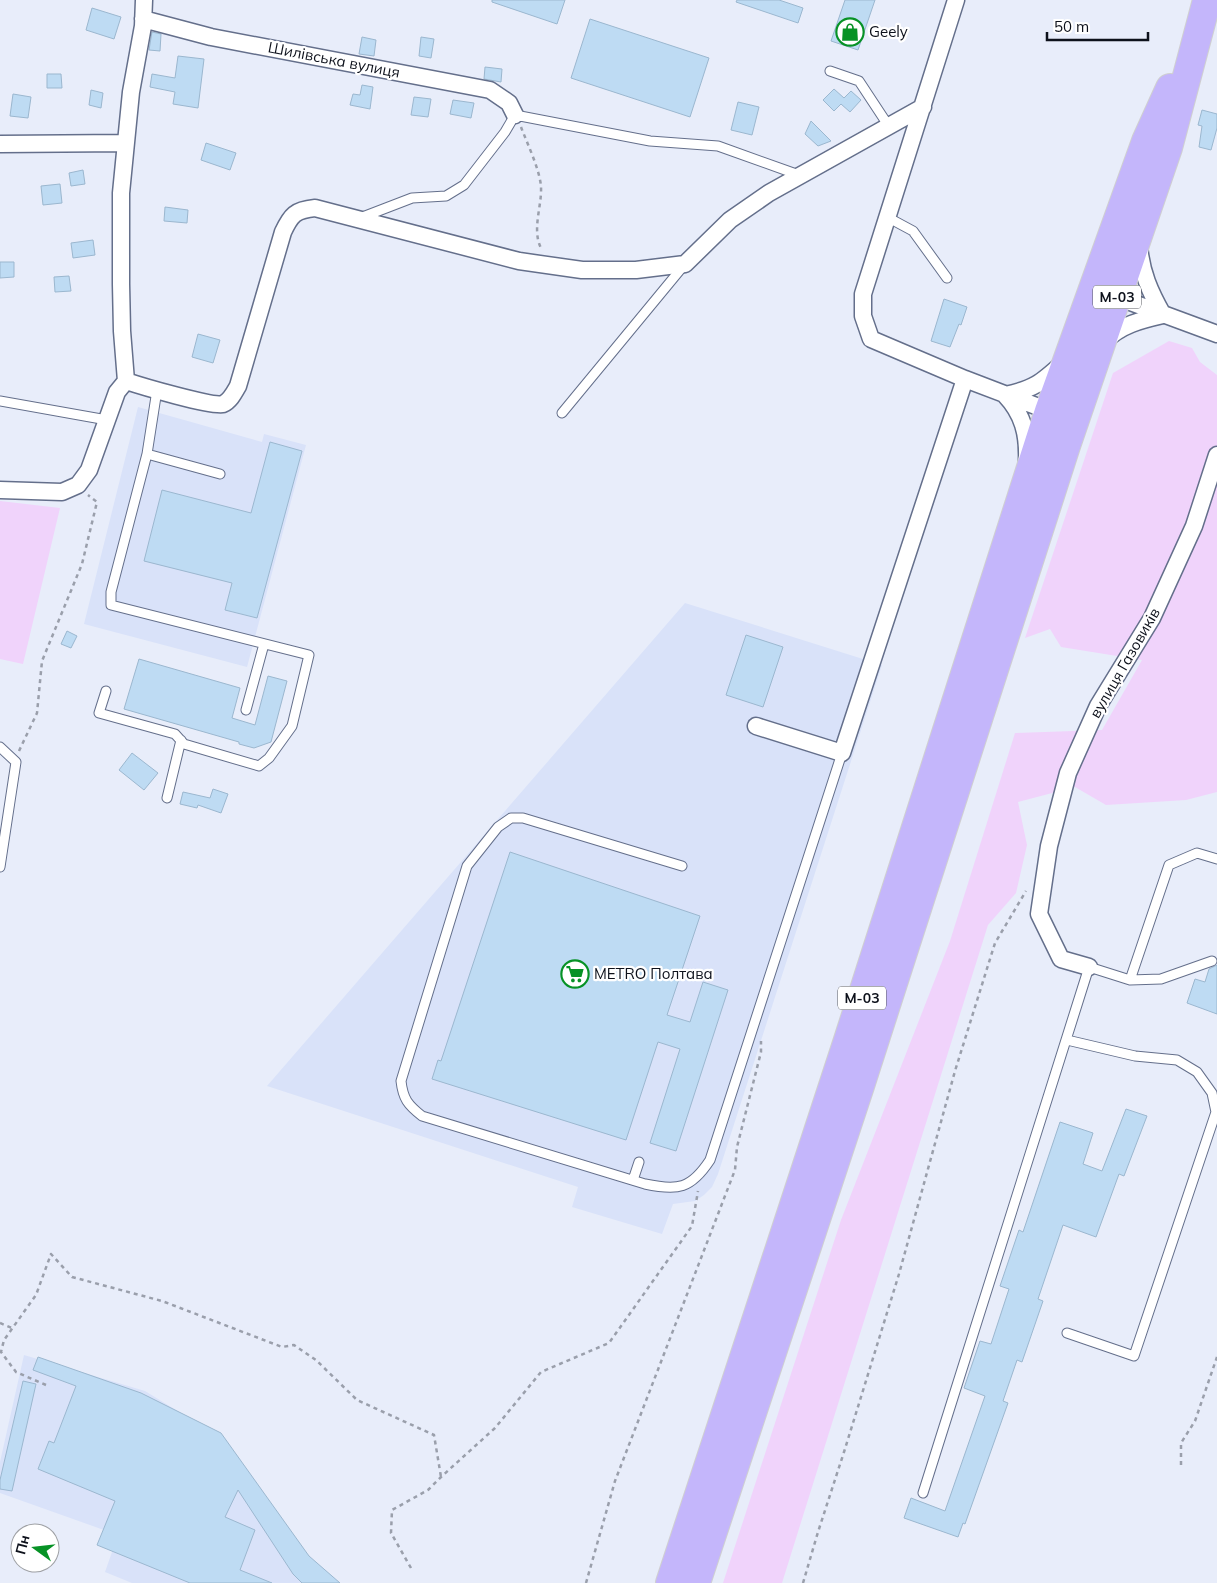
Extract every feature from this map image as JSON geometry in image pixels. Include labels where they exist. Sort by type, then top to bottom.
[{"type":"highway","name":"М-03","points":[[696,1583],[859,1089],[1066,446],[1117,298],[1126,233],[1146,141],[1205,6]]},
{"type":"highway","name":"М-03","points":[[670,1583],[848,1040],[1048,411],[1079,325],[1126,233]]},
{"type":"street","points":[[0,490],[62,492],[78,485],[89,470],[116,392],[126,381],[122,331],[121,193],[131,92],[143,19],[144,0]]},
{"type":"street","points":[[956,0],[863,294],[863,316],[872,339],[965,379],[1048,411],[1060,424],[1066,446]]},
{"type":"street","name":"Шилівська вулиця","points":[[143,19],[211,37],[490,90],[510,103],[516,115]]},
{"type":"street","points":[[126,381],[221,404],[229,401],[238,386],[282,232],[290,217],[303,209],[314,208],[518,261],[552,266],[582,270],[636,270],[685,264],[730,220],[769,193],[923,107]]},
{"type":"street","points":[[0,144],[126,143]]},
{"type":"street","points":[[1126,233],[1152,296],[1163,315]]},
{"type":"street","points":[[1079,325],[1098,306],[1108,300],[1117,298],[1217,334]]},
{"type":"street","points":[[1100,348],[1111,335],[1122,328],[1137,321],[1163,315]]},
{"type":"street","points":[[1005,395],[1024,391],[1038,384],[1066,360]]},
{"type":"street","points":[[756,726],[842,753],[965,379]]},
{"type":"street","points":[[1048,411],[1069,405],[1084,393]]},
{"type":"street","points":[[1005,395],[1020,414],[1025,432],[1026,478]]},
{"type":"street","name":"вулиця Газовиків","points":[[1090,968],[1061,959],[1039,914],[1049,846],[1068,773],[1098,706],[1152,618],[1194,526],[1217,455]]},
{"type":"lane","points":[[830,71],[859,81],[888,126]]},
{"type":"lane","points":[[356,219],[412,198],[446,196],[464,184],[516,115],[650,142],[718,146],[799,175]]},
{"type":"lane","points":[[887,218],[913,231],[947,278]]},
{"type":"lane","points":[[562,413],[685,264]]},
{"type":"lane","points":[[106,691],[99,713],[176,734],[184,744],[259,766],[270,758],[292,726],[309,655],[111,605],[111,592],[148,454],[157,390]]},
{"type":"lane","points":[[0,401],[107,420]]},
{"type":"lane","points":[[148,454],[220,474]]},
{"type":"lane","points":[[246,710],[264,644]]},
{"type":"lane","points":[[167,798],[181,740]]},
{"type":"lane","points":[[0,747],[16,762],[0,867]]},
{"type":"lane","points":[[682,866],[523,818],[511,818],[498,827],[467,866],[401,1081],[403,1095],[409,1106],[422,1116],[633,1180],[662,1187],[689,1184],[700,1175],[710,1160],[842,753]]},
{"type":"lane","points":[[1130,980],[1169,865],[1197,853],[1217,859]]},
{"type":"lane","points":[[923,1493],[1090,968],[1130,980],[1161,979],[1212,961]]},
{"type":"lane","points":[[1066,1040],[1135,1056],[1177,1060],[1197,1072],[1212,1093],[1216,1112],[1134,1356],[1066,1333]]},
{"type":"lane","points":[[633,1180],[639,1162]]},
{"type":"path","points":[[516,115],[531,152],[541,186],[537,228],[540,246],[552,266]]},
{"type":"path","points":[[16,762],[19,751],[37,713],[42,661],[82,564],[97,502],[78,485]]},
{"type":"path","points":[[803,1583],[899,1274],[955,1070],[995,943],[1027,890]]},
{"type":"path","points":[[586,1583],[615,1481],[736,1170],[738,1147],[761,1052],[759,1007]]},
{"type":"path","points":[[412,1568],[391,1533],[392,1510],[428,1490],[495,1428],[541,1372],[609,1343],[692,1226],[700,1175]]},
{"type":"path","points":[[46,1385],[16,1372],[1,1352],[4,1340],[36,1295],[51,1254],[72,1277],[162,1301],[282,1347],[294,1346],[316,1360],[357,1400],[434,1435],[441,1477]]},
{"type":"path","points":[[0,1322],[12,1328]]},
{"type":"path","points":[[1181,1465],[1181,1442],[1195,1422],[1217,1357]]},
{"type":"shaded area","points":[[1169,341],[1192,348],[1200,362],[1217,375],[1217,792],[1186,800],[1106,805],[1075,787],[1018,802],[1027,845],[1016,893],[988,925],[782,1583],[723,1583],[841,1220],[950,941],[1015,733],[1102,730],[1142,660],[1061,647],[1050,629],[1025,638],[1113,373]]},
{"type":"shaded area","points":[[138,407],[262,442],[264,434],[306,445],[247,667],[84,624]]},
{"type":"shaded area","points":[[0,501],[60,508],[23,664],[0,659]]},
{"type":"shaded area","points":[[685,603],[882,665],[718,1174],[712,1187],[695,1201],[673,1204],[662,1234],[572,1207],[578,1187],[267,1086]]},
{"type":"shaded area","points":[[24,1355],[145,1391],[225,1440],[326,1583],[132,1583],[105,1572],[118,1535],[0,1493],[0,1462]]},
{"type":"building","points":[[492,0],[565,0],[557,24],[492,2]]},
{"type":"building","points":[[737,0],[779,0],[803,8],[798,23],[736,2]]},
{"type":"building","points":[[845,0],[875,0],[858,50],[831,41]]},
{"type":"building","points":[[92,8],[121,17],[114,39],[86,30]]},
{"type":"building","points":[[590,19],[709,58],[690,117],[571,78]]},
{"type":"building","points":[[152,32],[161,34],[160,51],[149,50]]},
{"type":"building","points":[[362,37],[376,40],[374,56],[359,54]]},
{"type":"building","points":[[421,37],[434,39],[431,58],[419,56]]},
{"type":"building","points":[[178,56],[204,59],[198,108],[173,104],[175,92],[150,87],[152,74],[175,78]]},
{"type":"building","points":[[485,67],[502,69],[501,82],[484,79]]},
{"type":"building","points":[[47,74],[61,74],[62,88],[47,88]]},
{"type":"building","points":[[362,85],[373,87],[370,109],[350,105],[353,94],[360,95]]},
{"type":"building","points":[[834,89],[844,98],[851,91],[861,100],[850,112],[841,104],[834,111],[823,100]]},
{"type":"building","points":[[91,90],[103,93],[101,108],[89,105]]},
{"type":"building","points":[[13,94],[31,97],[28,118],[10,116]]},
{"type":"building","points":[[414,97],[431,99],[428,117],[411,115]]},
{"type":"building","points":[[453,100],[474,103],[471,118],[450,114]]},
{"type":"building","points":[[738,102],[759,107],[752,135],[731,130]]},
{"type":"building","points":[[1202,110],[1217,114],[1217,128],[1211,150],[1199,147],[1202,126],[1198,125]]},
{"type":"building","points":[[811,121],[831,141],[818,146],[805,134]]},
{"type":"building","points":[[206,143],[236,153],[230,170],[201,160]]},
{"type":"building","points":[[83,170],[85,184],[71,186],[69,173]]},
{"type":"building","points":[[60,184],[62,203],[43,205],[41,186]]},
{"type":"building","points":[[165,207],[188,210],[187,223],[164,221]]},
{"type":"building","points":[[93,240],[95,255],[73,258],[71,243]]},
{"type":"building","points":[[0,262],[14,262],[14,277],[0,278]]},
{"type":"building","points":[[69,276],[71,291],[55,292],[54,277]]},
{"type":"building","points":[[944,299],[967,307],[961,325],[959,324],[950,347],[931,341]]},
{"type":"building","points":[[198,334],[220,340],[213,363],[192,357]]},
{"type":"building","points":[[270,442],[302,451],[257,618],[225,610],[232,583],[144,561],[162,490],[251,513]]},
{"type":"building","points":[[67,631],[77,636],[71,648],[61,644]]},
{"type":"building","points":[[746,635],[783,647],[763,707],[726,695]]},
{"type":"building","points":[[139,659],[240,688],[232,718],[255,725],[268,676],[287,681],[271,742],[254,748],[124,709]]},
{"type":"building","points":[[132,753],[158,773],[144,790],[119,770]]},
{"type":"building","points":[[213,789],[228,794],[221,813],[198,805],[197,808],[180,804],[183,792],[210,798]]},
{"type":"building","name":"METRO Полтава","points":[[510,852],[700,916],[667,1015],[690,1022],[703,982],[728,990],[676,1151],[650,1143],[680,1049],[658,1042],[626,1140],[432,1079],[438,1060],[441,1061]]},
{"type":"building","points":[[1217,965],[1217,1014],[1187,1003],[1195,979],[1205,982],[1209,969]]},
{"type":"building","points":[[1126,1109],[1147,1116],[1124,1176],[1119,1174],[1096,1237],[1063,1225],[1038,1299],[1043,1301],[1022,1362],[1017,1360],[1003,1401],[1008,1403],[965,1524],[963,1523],[958,1537],[904,1518],[911,1498],[945,1511],[985,1396],[964,1388],[980,1341],[991,1344],[1009,1289],[1000,1286],[1019,1230],[1023,1232],[1060,1122],[1093,1133],[1083,1164],[1102,1171]]},
{"type":"building","points":[[38,1357],[141,1393],[221,1433],[309,1556],[340,1583],[302,1583],[293,1574],[238,1490],[225,1517],[255,1530],[240,1570],[272,1583],[190,1583],[97,1545],[115,1501],[38,1469],[49,1441],[54,1443],[76,1386],[33,1370]]},
{"type":"building","points":[[23,1381],[36,1384],[12,1491],[0,1489],[0,1480]]},
{"type":"place","name":"Geely","points":[[850,32]]},
{"type":"place","name":"METRO Полтава","points":[[575,974]]}]
